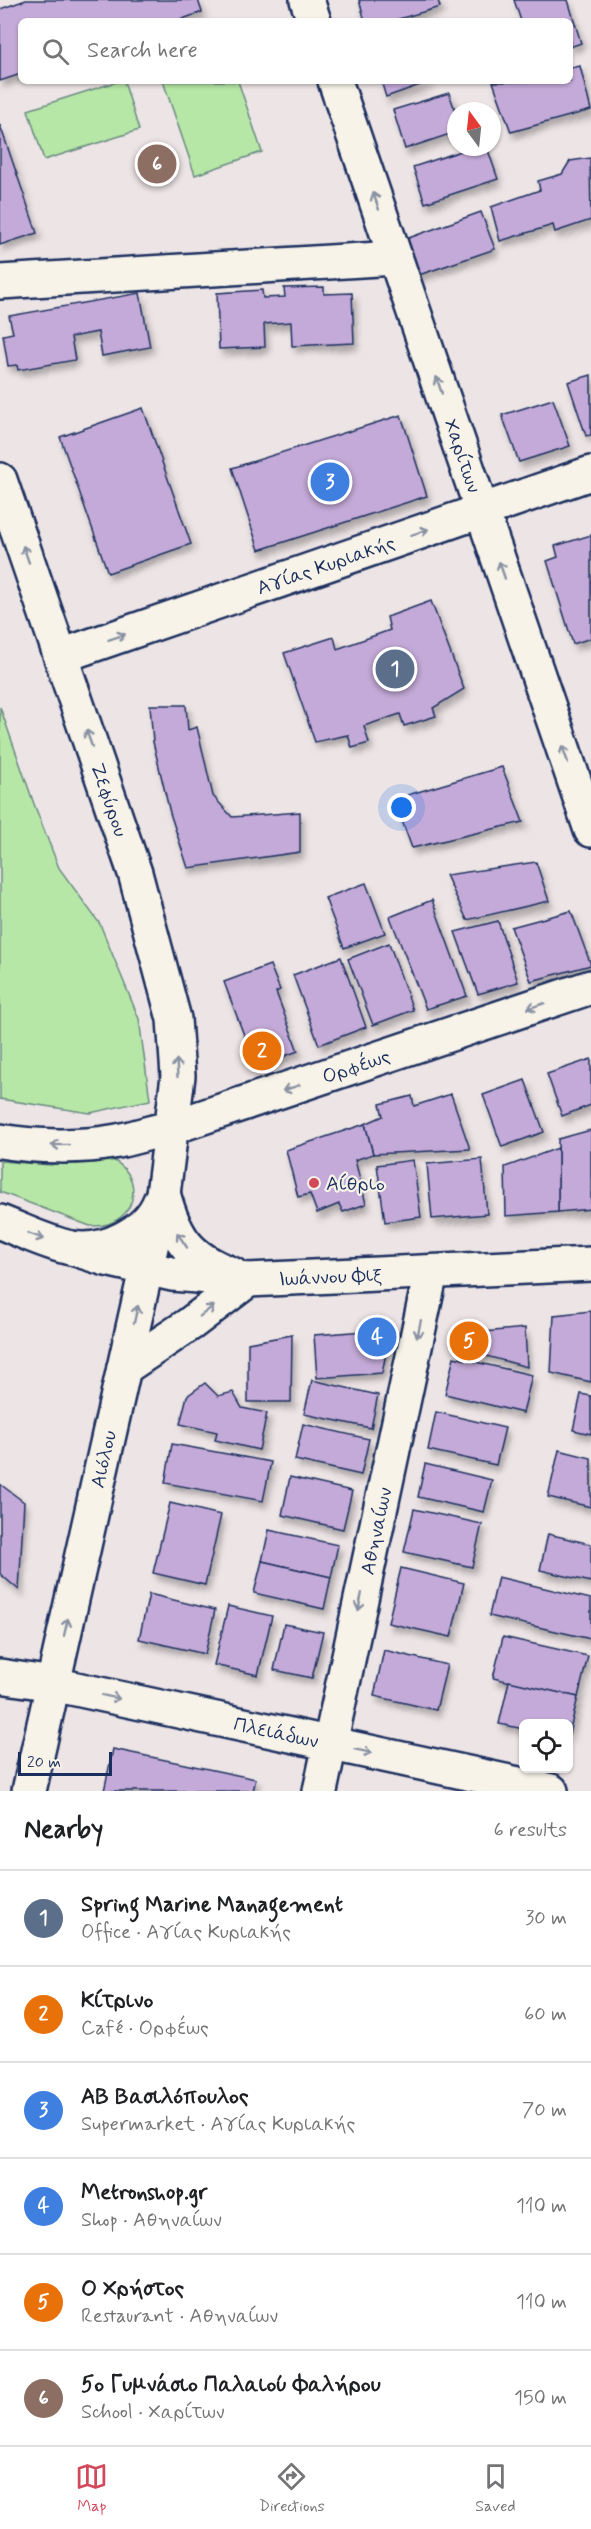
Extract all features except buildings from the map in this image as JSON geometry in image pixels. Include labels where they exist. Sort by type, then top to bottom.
[{"type":"street","points":[[307,0],[313,18]]},
{"type":"street","name":"Χαρίτων","points":[[336,84],[591,830]]},
{"type":"street","points":[[0,282],[395,258]]},
{"type":"street","name":"Αγίας Κυριακής","points":[[61,656],[591,473]]},
{"type":"street","name":"Ζεφύρου","points":[[0,480],[135,873],[174,1019],[178,1076],[173,1127]]},
{"type":"street","name":"Ορφέως","points":[[0,1141],[45,1145],[118,1141],[173,1127],[591,987]]},
{"type":"street","name":"Αιόλου","points":[[29,1791],[147,1269],[163,1194],[173,1127]]},
{"type":"street","points":[[118,1141],[137,1149],[150,1160],[158,1172],[163,1194],[178,1234],[189,1250],[209,1266],[248,1280]]},
{"type":"street","points":[[72,1248],[106,1244],[130,1235],[144,1226],[155,1214],[163,1194]]},
{"type":"street","name":"Ιωάννου Φιξ","points":[[0,1222],[72,1248],[147,1269],[172,1274],[248,1280],[591,1264]]},
{"type":"street","name":"Αθηναίων","points":[[320,1791],[431,1272]]},
{"type":"street","points":[[124,1368],[190,1324],[248,1280]]},
{"type":"street","name":"Πλειάδων","points":[[0,1676],[53,1684],[551,1791]]},
{"type":"green space","points":[[110,84],[125,84],[139,130],[44,160],[28,110]]},
{"type":"green space","points":[[164,84],[239,84],[262,152],[195,175]]},
{"type":"green space","points":[[0,707],[59,868],[100,924],[139,1019],[150,1100],[90,1113],[0,1099]]},
{"type":"green space","points":[[94,1155],[112,1160],[124,1169],[131,1180],[133,1194],[129,1206],[121,1217],[108,1224],[90,1226],[0,1192],[0,1161],[51,1165]]},
{"type":"place","name":"5ο Γυμνάσιο Παλαιού Φαλήρου","points":[[157,164]]},
{"type":"place","name":"ΑΒ Βασιλόπουλος","points":[[330,482]]},
{"type":"place","name":"Spring Marine Management","points":[[395,669]]},
{"type":"place","name":"Κίτρινο","points":[[262,1051]]},
{"type":"place","name":"Αίθριο","points":[[314,1183]]},
{"type":"place","name":"Metronshop.gr","points":[[377,1337]]},
{"type":"place","name":"Ο Χρήστος","points":[[469,1341]]}]
